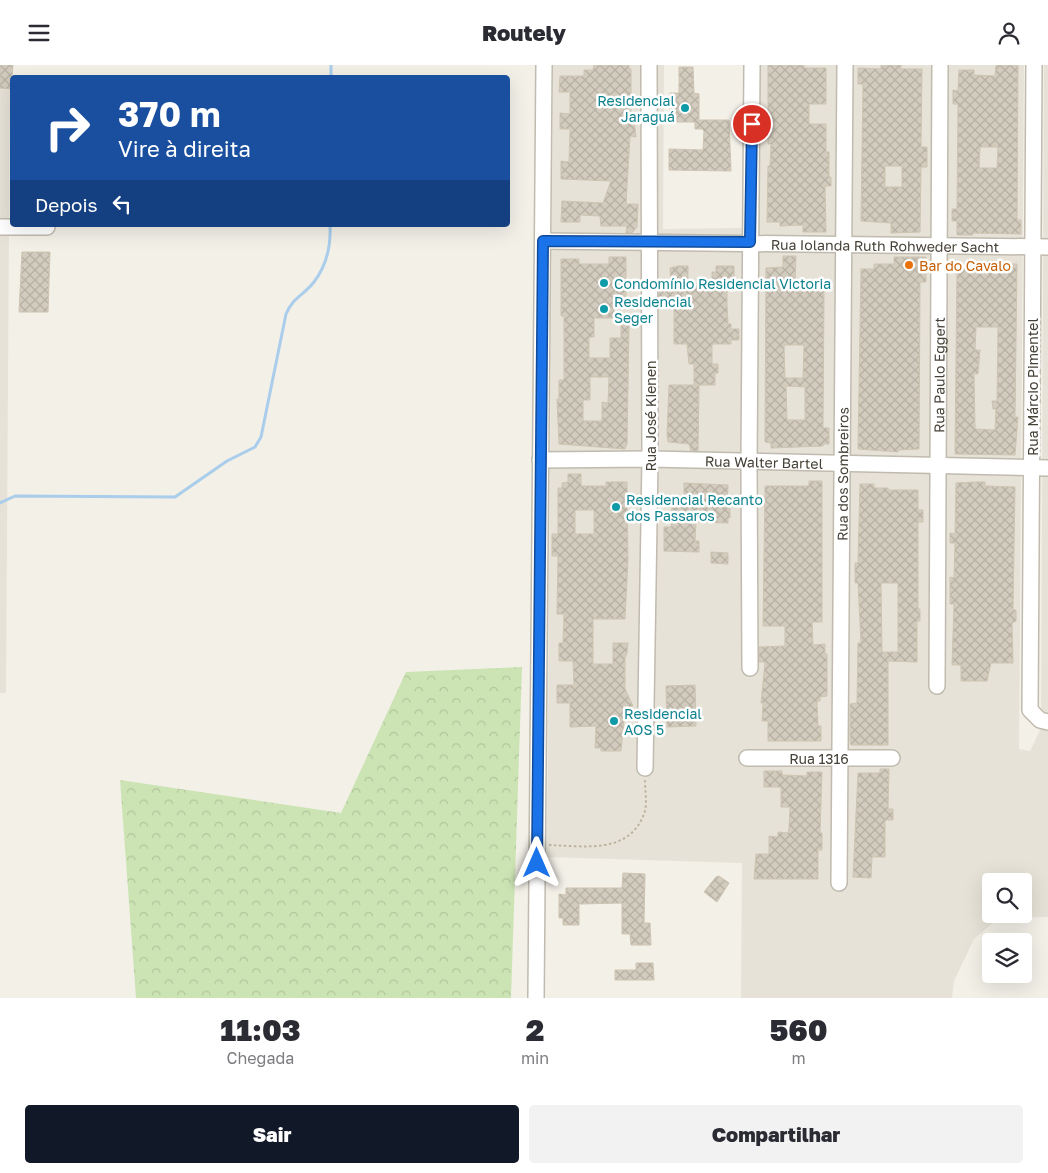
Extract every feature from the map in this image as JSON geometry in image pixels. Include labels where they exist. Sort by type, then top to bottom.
[{"type":"street","points":[[536,998],[544,65]]},
{"type":"street","name":"Rua José Kienen","points":[[645,768],[650,459],[649,65]]},
{"type":"street","points":[[750,669],[749,462],[752,65]]},
{"type":"street","name":"Rua dos Sombreiros","points":[[839,883],[845,65]]},
{"type":"street","name":"Rua Paulo Eggert","points":[[937,686],[940,65]]},
{"type":"street","name":"Rua Márcio Pimentel","points":[[1034,65],[1041,247],[1032,467],[1030,710],[1040,720],[1048,721]]},
{"type":"street","points":[[0,227],[47,227]]},
{"type":"street","name":"Rua Iolanda Ruth Rohweder Sacht","points":[[543,241],[1041,247]]},
{"type":"street","name":"Rua Walter Bartel","points":[[540,460],[650,459],[1048,468]]},
{"type":"street","name":"Rua 1316","points":[[747,758],[892,759]]},
{"type":"path","points":[[538,844],[607,846],[623,840],[636,827],[645,810],[645,768]]},
{"type":"shaded area","points":[[0,65],[10,65],[6,693],[0,693]]},
{"type":"shaded area","points":[[553,65],[664,65],[663,229],[743,228],[745,65],[1024,65],[1019,749],[1030,751],[1041,728],[1044,65],[1048,65],[1048,917],[1032,917],[1032,873],[982,873],[982,923],[993,923],[974,939],[954,981],[952,998],[741,998],[742,863],[547,857]]},
{"type":"green space","points":[[522,667],[511,998],[136,998],[120,780],[341,813],[406,672]]},
{"type":"building","points":[[0,65],[13,65],[12,75],[10,75],[10,89],[0,88]]},
{"type":"building","points":[[594,65],[629,65],[629,69],[631,69],[631,120],[634,120],[636,137],[630,136],[626,204],[638,204],[637,227],[632,233],[626,233],[627,226],[601,226],[600,216],[580,215],[580,222],[561,222],[562,201],[603,203],[611,181],[561,179],[561,161],[569,162],[570,129],[560,129],[560,113],[570,114],[570,92],[559,92],[560,76],[584,76],[584,70],[593,70]]},
{"type":"building","points":[[768,65],[804,65],[804,68],[826,68],[826,104],[809,104],[809,124],[826,124],[826,152],[829,152],[831,186],[825,186],[826,232],[803,232],[803,225],[780,226],[780,222],[767,222],[768,166],[770,166],[771,144],[768,144]]},
{"type":"building","points":[[881,65],[901,65],[901,69],[922,69],[921,147],[927,147],[927,167],[921,167],[920,232],[891,233],[891,223],[861,221],[863,84],[858,84],[858,68],[881,69]],"holes":[[[885,166],[902,166],[902,187],[885,187]]]},
{"type":"building","points":[[996,65],[1018,65],[1017,220],[1021,220],[1021,234],[972,233],[973,235],[957,235],[957,221],[952,221],[952,209],[957,209],[958,104],[953,104],[953,90],[958,91],[959,70],[974,70],[974,75],[995,76]],"holes":[[[980,147],[998,147],[997,168],[979,168]]]},
{"type":"building","points":[[679,67],[693,67],[694,93],[699,94],[699,120],[729,120],[731,171],[669,170],[669,149],[703,150],[704,131],[702,129],[695,129],[695,122],[670,122],[670,93],[679,93]]},
{"type":"building","points":[[22,252],[50,252],[48,312],[19,312]]},
{"type":"building","points":[[783,256],[796,256],[795,283],[818,283],[818,289],[824,289],[823,428],[829,428],[829,444],[823,444],[823,446],[771,448],[771,443],[765,442],[766,268],[783,267]],"holes":[[[784,345],[804,345],[803,378],[785,378]],[[786,386],[805,387],[805,420],[787,420]]]},
{"type":"building","points":[[609,257],[626,257],[626,304],[614,304],[614,318],[594,318],[594,337],[589,337],[589,358],[610,358],[610,338],[621,338],[621,325],[629,325],[627,444],[625,449],[559,444],[557,399],[559,400],[559,380],[564,380],[564,316],[561,316],[561,259],[579,259],[579,264],[609,264]],"holes":[[[590,377],[609,377],[608,403],[602,402],[602,421],[583,421],[583,400],[590,400]]]},
{"type":"building","points":[[894,257],[926,257],[926,282],[920,282],[919,449],[898,450],[898,452],[858,449],[861,269],[874,269],[874,264],[894,264]]},
{"type":"building","points":[[987,261],[998,261],[998,264],[1017,264],[1015,417],[1018,417],[1015,455],[955,454],[957,269],[987,270]],"holes":[[[976,327],[998,327],[997,401],[992,401],[993,409],[996,409],[995,430],[975,429],[974,374],[978,374],[980,350],[975,350]]]},
{"type":"building","points":[[688,266],[688,284],[712,284],[712,272],[716,272],[716,266],[734,266],[734,284],[727,284],[728,324],[731,324],[731,329],[739,329],[739,340],[731,340],[731,344],[712,344],[712,364],[718,364],[718,373],[715,373],[715,385],[699,385],[698,451],[691,451],[689,444],[668,442],[667,435],[669,385],[694,385],[694,364],[689,364],[687,344],[674,344],[674,303],[659,303],[659,283],[671,284],[670,268]]},
{"type":"building","points":[[568,474],[581,474],[581,486],[606,486],[606,482],[627,482],[628,560],[625,619],[593,619],[593,664],[613,664],[613,643],[628,643],[625,658],[625,689],[633,706],[625,710],[621,751],[601,751],[601,748],[595,748],[596,726],[570,727],[570,703],[557,703],[557,685],[574,685],[573,661],[559,661],[559,643],[563,643],[564,614],[557,614],[558,556],[552,556],[552,534],[558,534],[558,488],[562,488],[562,483],[568,482]],"holes":[[[575,510],[594,510],[594,534],[575,534]]]},
{"type":"building","points":[[809,481],[822,481],[822,622],[812,622],[813,645],[825,644],[825,654],[827,654],[827,696],[820,697],[820,701],[817,701],[821,741],[768,741],[768,721],[762,721],[763,703],[761,703],[765,662],[759,662],[759,647],[785,646],[785,626],[763,626],[765,486],[809,486]]},
{"type":"building","points":[[985,482],[985,486],[1015,487],[1013,610],[1016,610],[1016,621],[1012,623],[1013,663],[991,663],[987,681],[961,681],[961,665],[952,665],[954,604],[950,604],[950,577],[954,578],[955,543],[950,543],[950,533],[955,534],[956,483]]},
{"type":"building","points":[[684,483],[728,485],[727,508],[730,508],[730,518],[728,518],[728,523],[696,522],[695,541],[699,541],[699,552],[664,551],[664,527],[671,527],[672,507],[677,507],[677,503],[684,503]]},
{"type":"building","points":[[860,484],[874,484],[874,488],[888,488],[888,490],[918,490],[918,510],[923,510],[923,522],[918,522],[918,609],[920,609],[920,621],[917,621],[917,662],[888,661],[888,745],[851,745],[850,742],[850,704],[857,703],[858,643],[861,643],[858,583],[855,583],[855,563],[858,563]],"holes":[[[881,583],[898,583],[898,652],[882,652]]]},
{"type":"building","points":[[711,552],[728,553],[728,564],[711,563]]},
{"type":"building","points":[[695,685],[696,726],[667,727],[666,686]]},
{"type":"building","points":[[880,769],[889,769],[888,809],[893,809],[893,820],[885,820],[885,857],[872,857],[871,878],[853,877],[858,773],[880,773]]},
{"type":"building","points":[[764,771],[782,771],[782,775],[807,776],[807,772],[822,772],[820,833],[822,833],[822,850],[818,850],[818,879],[754,879],[756,854],[769,854],[769,836],[778,837],[778,832],[788,833],[789,828],[790,807],[781,807],[781,787],[764,787]]},
{"type":"building","points":[[623,873],[645,874],[644,923],[650,923],[651,945],[631,945],[630,934],[622,934],[622,903],[579,904],[579,925],[563,925],[563,918],[559,918],[559,894],[566,895],[566,888],[622,888]]},
{"type":"building","points":[[719,876],[729,883],[717,902],[704,892],[716,877]]},
{"type":"building","points":[[636,963],[653,963],[654,980],[615,980],[615,970],[636,970]]},
{"type":"waterway","points":[[331,65],[331,75]]},
{"type":"waterway","points":[[0,503],[15,496],[175,497],[227,461],[255,447],[261,437],[286,314],[295,300],[314,282],[322,269],[329,248],[330,227]]},
{"type":"place","name":"Residencial Jaraguá","points":[[685,108]]},
{"type":"place","name":"Bar do Cavalo","points":[[909,265]]},
{"type":"place","name":"Condomínio Residencial Victoria","points":[[604,283]]},
{"type":"place","name":"Residencial Seger","points":[[604,309]]},
{"type":"place","name":"Residencial Recanto dos Passaros","points":[[616,507]]},
{"type":"place","name":"Residencial AOS 5","points":[[614,721]]},
{"type":"route","points":[[537,863],[543,241],[750,242],[752,124]]}]
